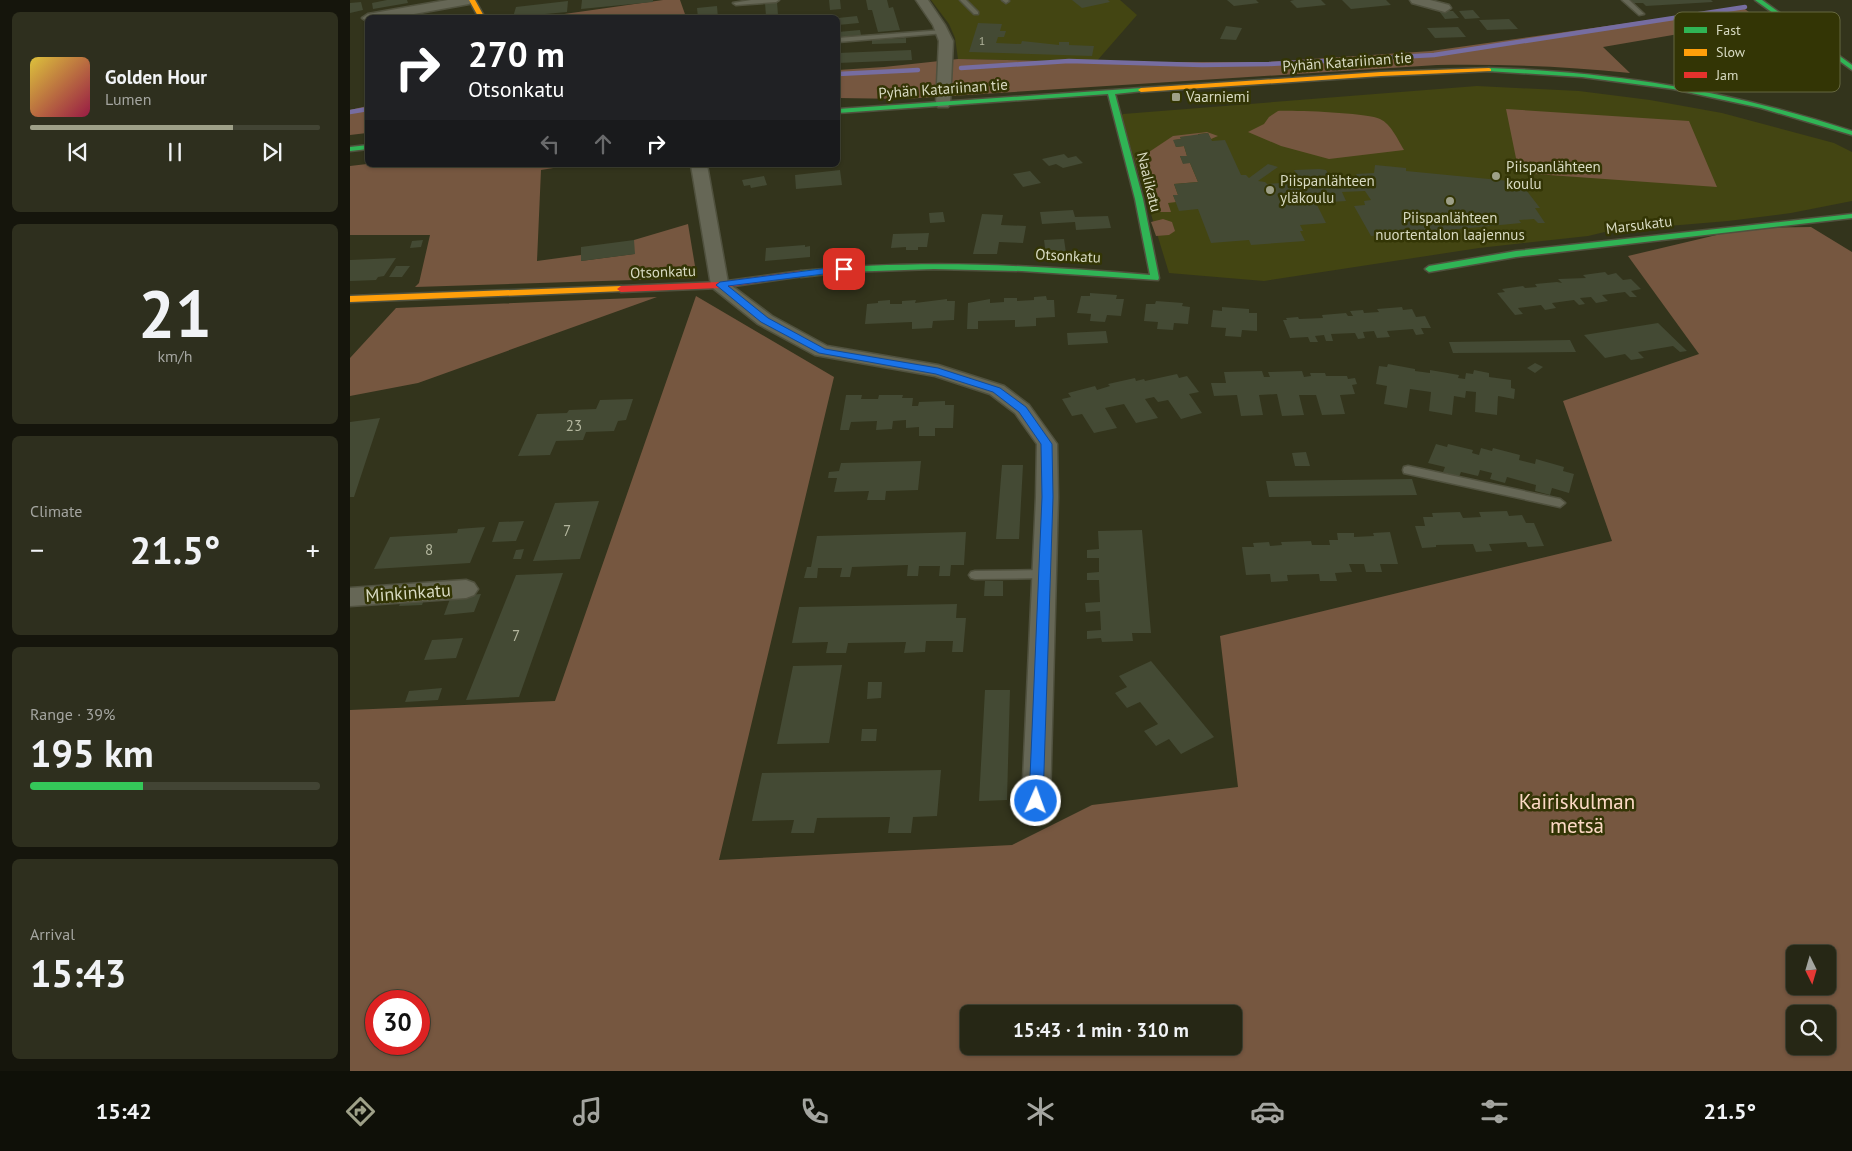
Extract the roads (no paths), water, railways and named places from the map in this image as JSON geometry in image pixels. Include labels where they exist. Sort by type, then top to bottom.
[{"type":"street","points":[[382,15],[470,0],[480,15]]},
{"type":"street","points":[[922,0],[943,32],[946,41],[947,57],[943,104]]},
{"type":"street","points":[[1416,0],[1445,8]]},
{"type":"street","points":[[1758,0],[1774,12]]},
{"type":"street","points":[[1840,59],[1852,68]]},
{"type":"street","name":"Pyhän Katariinan tie","points":[[840,111],[1464,70],[1518,70],[1582,74],[1674,87]]},
{"type":"street","name":"Pyhän Katariinan tie","points":[[1703,92],[1788,112],[1852,133]]},
{"type":"street","name":"Naalikatu","points":[[1111,94],[1139,199],[1155,278]]},
{"type":"street","points":[[1834,126],[1846,116]]},
{"type":"street","points":[[350,149],[365,147]]},
{"type":"street","points":[[700,167],[720,285],[764,320],[822,351],[938,371],[997,390],[1022,409],[1047,444],[1047,497],[1036,801]]},
{"type":"street","name":"Marsukatu","points":[[1430,268],[1516,254],[1852,216]]},
{"type":"street","name":"Otsonkatu","points":[[350,298],[720,285],[844,269],[957,267],[1060,270],[1155,278]]},
{"type":"street","name":"Minkinkatu","points":[[350,597],[466,588]]},
{"type":"lane","points":[[736,3],[776,0]]},
{"type":"lane","points":[[963,0],[976,13]]},
{"type":"lane","points":[[1625,0],[1641,14]]},
{"type":"lane","points":[[840,40],[943,32]]},
{"type":"lane","points":[[1408,470],[1560,503]]},
{"type":"lane","points":[[975,575],[1044,574]]},
{"type":"waterway","points":[[1713,12],[1745,7]]},
{"type":"waterway","points":[[961,68],[1069,61],[1202,65],[1269,64],[1434,55],[1674,18]]},
{"type":"waterway","points":[[840,74],[918,70]]},
{"type":"waterway","points":[[350,112],[365,110]]},
{"type":"place","name":"Vaarniemi","points":[[1176,97]]},
{"type":"place","name":"Piispanlähteen koulu","points":[[1496,176]]},
{"type":"place","name":"Piispanlähteen yläkoulu","points":[[1270,190]]},
{"type":"place","name":"Piispanlähteen nuortentalon laajennus","points":[[1450,201]]},
{"type":"park label","name":"Kairiskulman metsä","points":[[1577,814]]}]
